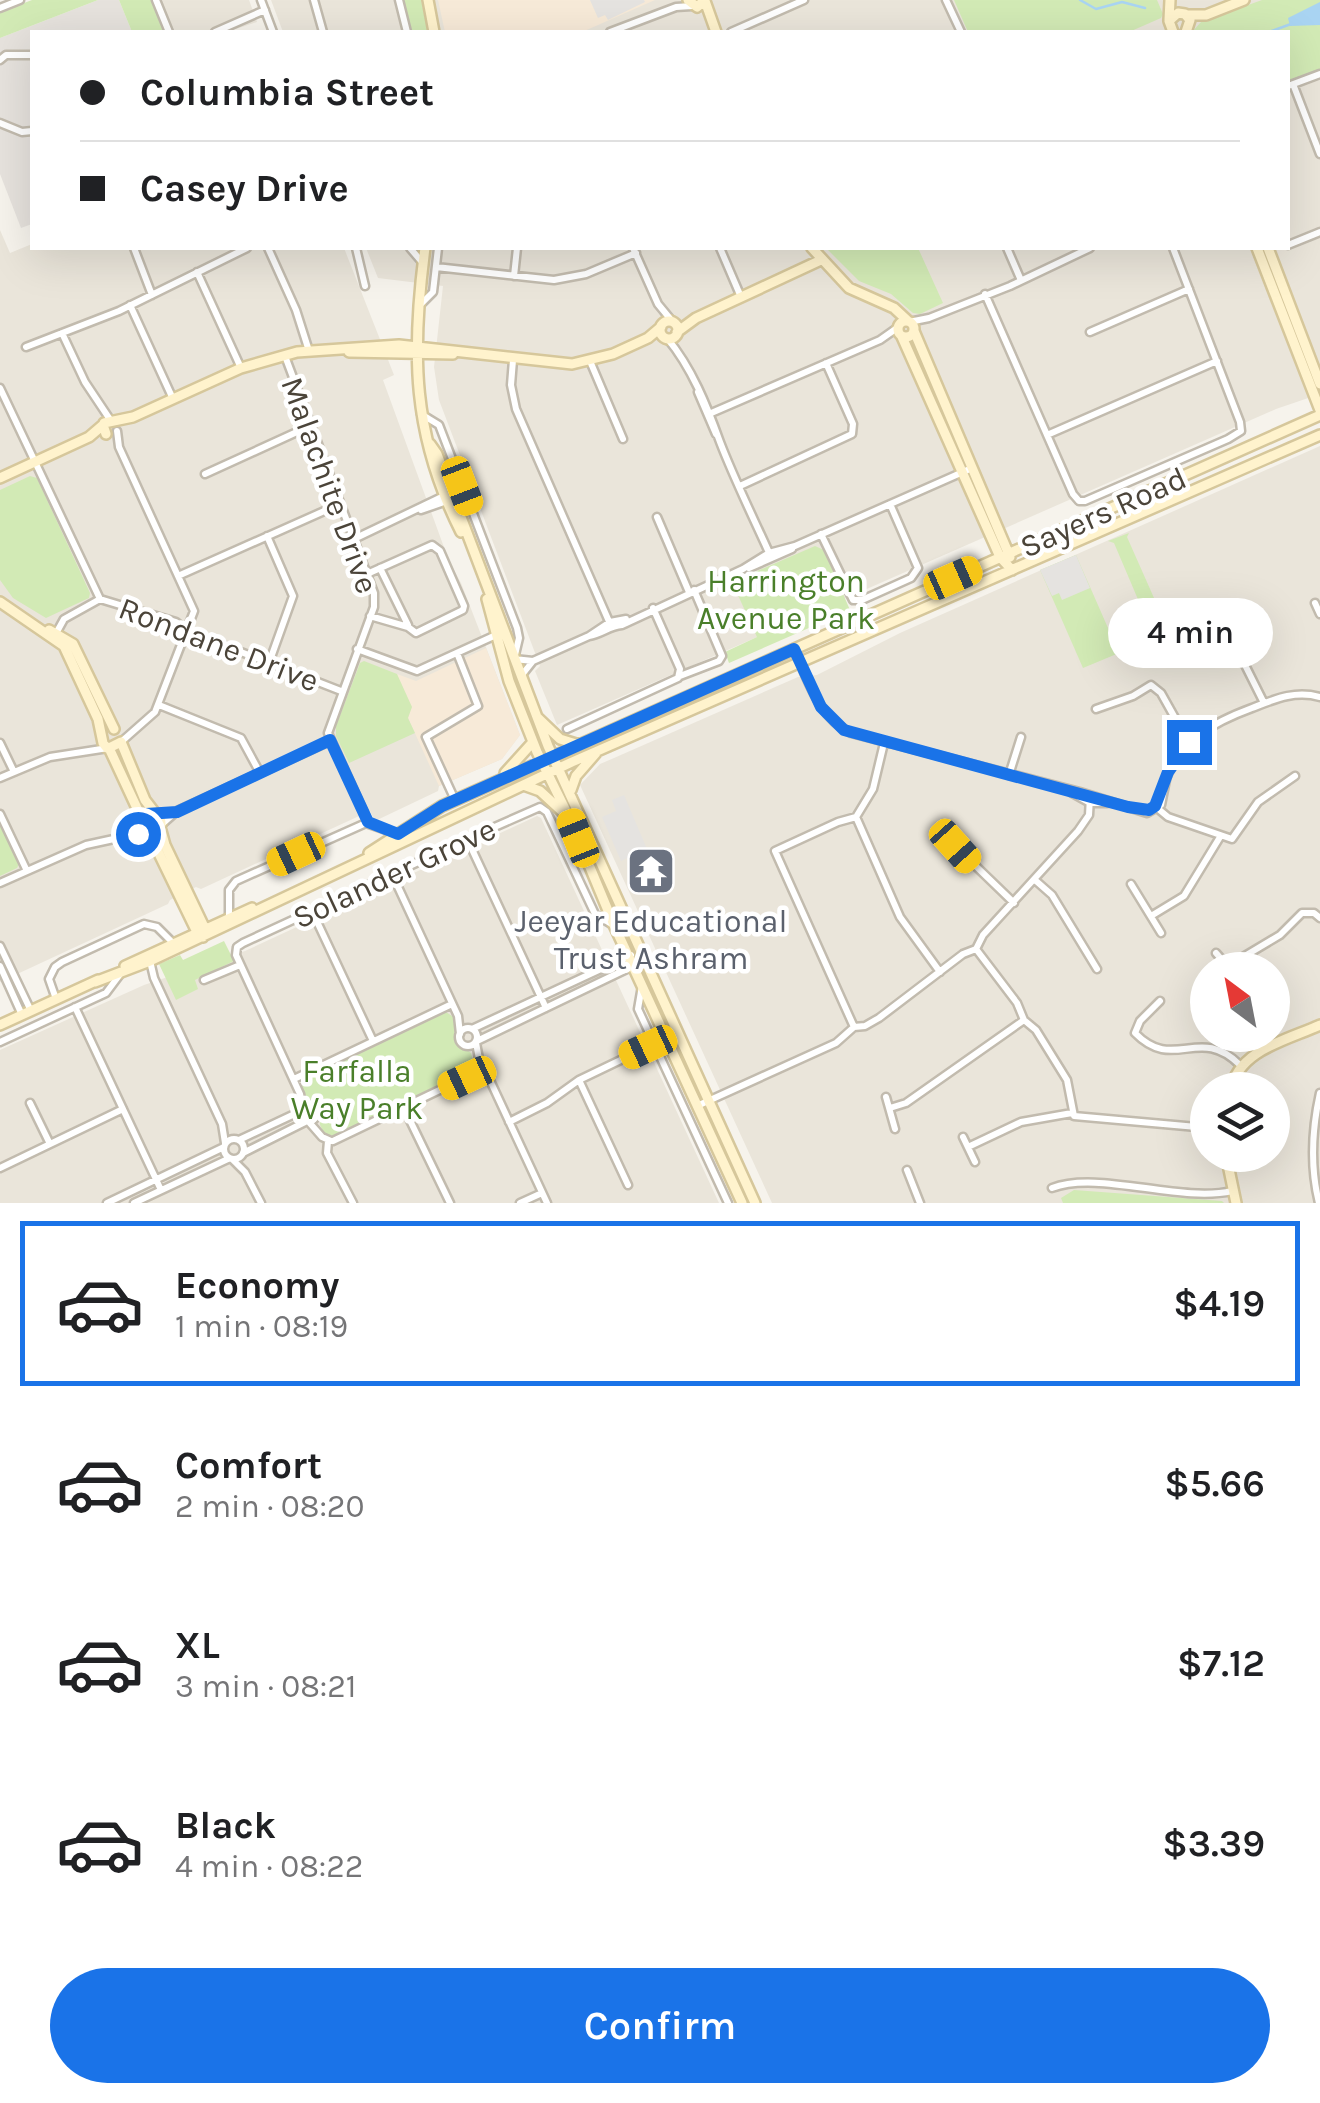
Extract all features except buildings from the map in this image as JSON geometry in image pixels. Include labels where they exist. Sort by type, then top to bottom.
[{"type":"main road","points":[[428,0],[434,30]]},
{"type":"main road","points":[[1170,0],[1190,20],[1188,30]]},
{"type":"main road","points":[[1170,0],[1167,22],[1172,30]]},
{"type":"main road","points":[[1167,22],[1178,13],[1206,14],[1244,0]]},
{"type":"main road","points":[[690,3],[705,1],[715,30]]},
{"type":"main road","points":[[690,3],[708,18]]},
{"type":"main road","points":[[1189,30],[1206,14]]},
{"type":"main road","points":[[425,250],[415,351],[420,414],[430,444],[552,755],[753,1203]]},
{"type":"main road","points":[[814,250],[855,292],[889,306],[911,326],[1012,570]]},
{"type":"main road","points":[[1264,251],[1320,384]]},
{"type":"main road","points":[[1264,251],[1320,412]]},
{"type":"main road","points":[[0,478],[241,368],[285,354],[376,345],[491,358],[504,356],[513,363],[527,358],[537,363],[590,361],[672,331],[821,260]]},
{"type":"main road","points":[[889,306],[968,470]]},
{"type":"main road","points":[[640,342],[661,326],[672,331]]},
{"type":"main road","points":[[899,332],[911,326]]},
{"type":"main road","name":"Sayers Road","points":[[346,868],[426,814],[455,800],[1320,412]]},
{"type":"main road","name":"Sayers Road","points":[[0,1025],[598,751],[1320,435]]},
{"type":"main road","points":[[479,567],[508,681],[533,742],[742,1203]]},
{"type":"main road","points":[[0,602],[72,644],[161,826],[202,933]]},
{"type":"main road","points":[[54,635],[65,648],[141,820],[202,933]]},
{"type":"main road","points":[[536,716],[560,739],[581,742]]},
{"type":"main road","points":[[102,736],[107,730],[115,730]]},
{"type":"main road","points":[[108,748],[121,742]]},
{"type":"main road","points":[[496,781],[533,742]]},
{"type":"main road","points":[[571,791],[576,776],[598,751]]},
{"type":"main road","points":[[524,786],[540,790],[570,820]]},
{"type":"main road","points":[[141,820],[146,814],[155,814]]},
{"type":"main road","points":[[148,833],[161,826]]},
{"type":"main road","name":"Sayers Road","points":[[95,982],[121,974],[173,943],[202,933]]},
{"type":"main road","points":[[1237,1072],[1240,1065],[1258,1052],[1319,1028]]},
{"type":"main road","points":[[1229,1172],[1236,1203]]},
{"type":"street","points":[[0,8],[20,0]]},
{"type":"street","points":[[156,0],[168,30]]},
{"type":"street","points":[[261,0],[272,30]]},
{"type":"street","points":[[315,0],[323,30]]},
{"type":"street","points":[[399,0],[406,30]]},
{"type":"street","points":[[736,30],[804,0]]},
{"type":"street","points":[[946,0],[957,30]]},
{"type":"street","points":[[615,30],[690,3]]},
{"type":"street","points":[[220,30],[265,10]]},
{"type":"street","points":[[0,60],[6,55],[30,55]]},
{"type":"street","points":[[1320,74],[1290,85],[1320,154]]},
{"type":"street","points":[[0,122],[22,132],[30,131]]},
{"type":"street","points":[[1290,244],[1320,232]]},
{"type":"street","points":[[135,250],[152,294]]},
{"type":"street","points":[[26,347],[130,306],[243,250]]},
{"type":"street","points":[[269,250],[296,310],[309,351]]},
{"type":"street","points":[[357,250],[366,286]]},
{"type":"street","points":[[412,250],[423,263]]},
{"type":"street","points":[[418,306],[431,296],[438,250]]},
{"type":"street","points":[[514,276],[517,250]]},
{"type":"street","points":[[436,267],[554,280],[576,277],[634,250],[770,555]]},
{"type":"street","points":[[721,250],[742,298]]},
{"type":"street","points":[[1007,250],[1019,277]]},
{"type":"street","points":[[911,326],[1085,250]]},
{"type":"street","points":[[985,294],[1081,502],[1240,433],[1240,422],[1174,250]]},
{"type":"street","points":[[197,272],[241,368]]},
{"type":"street","points":[[1090,332],[1189,289]]},
{"type":"street","points":[[658,304],[661,326]]},
{"type":"street","points":[[130,306],[173,399]]},
{"type":"street","points":[[710,414],[899,332]]},
{"type":"street","points":[[62,333],[194,611],[159,705],[149,720],[121,742]]},
{"type":"street","name":"Malachite Drive","points":[[285,354],[375,600],[329,727],[330,740]]},
{"type":"street","points":[[590,361],[623,440]]},
{"type":"street","points":[[1047,435],[1217,361]]},
{"type":"street","points":[[513,363],[516,409],[611,624]]},
{"type":"street","points":[[740,486],[852,434],[853,424],[826,363]]},
{"type":"street","points":[[0,388],[100,599]]},
{"type":"street","points":[[420,414],[438,425],[517,628],[514,659],[533,661]]},
{"type":"street","points":[[204,474],[310,426]]},
{"type":"street","points":[[521,677],[533,661],[611,624],[968,470]]},
{"type":"street","points":[[354,539],[450,497]]},
{"type":"street","points":[[178,576],[340,504]]},
{"type":"street","points":[[822,534],[853,600],[862,600],[912,578],[918,568],[890,504]]},
{"type":"street","points":[[566,729],[719,661],[722,656],[657,517]]},
{"type":"street","points":[[267,536],[293,596],[269,663]]},
{"type":"street","points":[[367,574],[432,545],[440,551],[463,602],[463,610],[416,633],[370,616]]},
{"type":"street","points":[[380,568],[408,627]]},
{"type":"street","name":"Rondane Drive","points":[[54,635],[64,618],[100,599],[176,622],[187,631],[341,691]]},
{"type":"street","points":[[1314,603],[1320,614]]},
{"type":"street","points":[[653,608],[680,676]]},
{"type":"street","points":[[357,649],[416,671],[496,636]]},
{"type":"street","points":[[794,649],[830,718],[844,730],[883,746],[910,749],[1066,790],[1090,801],[1102,798],[1128,807],[1157,807]]},
{"type":"street","points":[[1236,649],[1264,703]]},
{"type":"street","points":[[455,800],[426,737],[478,706],[457,653]]},
{"type":"street","points":[[1096,709],[1151,685],[1189,742]]},
{"type":"street","points":[[1157,807],[1177,757],[1189,742],[1218,722],[1285,695],[1320,697]]},
{"type":"street","points":[[159,705],[241,738],[260,773]]},
{"type":"street","points":[[581,742],[589,719]]},
{"type":"street","points":[[115,730],[136,727]]},
{"type":"street","points":[[88,749],[102,736]]},
{"type":"street","points":[[1009,776],[1021,737]]},
{"type":"street","points":[[161,826],[177,812],[330,740],[368,822],[398,834]]},
{"type":"street","points":[[0,742],[14,772]]},
{"type":"street","points":[[854,1027],[775,852],[856,817],[866,805],[883,746]]},
{"type":"street","points":[[0,778],[50,757],[108,748]]},
{"type":"street","points":[[1157,807],[1168,817],[1226,840],[1236,837],[1258,802],[1295,776]]},
{"type":"street","points":[[697,1106],[836,1042],[854,1027],[866,1026],[963,954],[976,949],[983,934],[1081,828],[1090,801]]},
{"type":"street","name":"Solander Grove","points":[[240,965],[236,952],[240,944],[455,845],[470,845],[481,833],[543,808],[594,914],[614,925]]},
{"type":"street","points":[[155,814],[177,812]]},
{"type":"street","points":[[0,814],[27,871]]},
{"type":"street","points":[[856,817],[900,918],[940,972]]},
{"type":"street","points":[[124,835],[141,820]]},
{"type":"street","points":[[230,921],[227,909],[234,884],[368,822]]},
{"type":"street","points":[[0,883],[79,847],[148,833]]},
{"type":"street","points":[[1151,916],[1184,896],[1220,837]]},
{"type":"street","points":[[470,845],[546,1008]]},
{"type":"street","points":[[955,846],[1014,904]]},
{"type":"street","points":[[392,874],[458,1016],[464,1046],[478,1059]]},
{"type":"street","points":[[1035,880],[1052,895],[1098,969]]},
{"type":"street","points":[[1132,884],[1161,933]]},
{"type":"street","points":[[312,911],[373,1041]]},
{"type":"street","points":[[1253,952],[1280,934],[1302,912],[1320,918]]},
{"type":"street","points":[[56,999],[49,979],[62,962],[144,924],[157,926],[173,943]]},
{"type":"street","points":[[0,946],[26,1013]]},
{"type":"street","points":[[976,949],[1017,1003],[1024,1020],[1036,1030],[1067,1080],[1072,1113]]},
{"type":"street","points":[[464,1046],[546,1008],[642,954]]},
{"type":"street","points":[[145,960],[222,1124],[244,1147],[245,1172],[260,1203]]},
{"type":"street","points":[[460,1034],[630,961]]},
{"type":"street","points":[[204,980],[240,965],[294,1079],[308,1121],[330,1141],[332,1159],[352,1203]]},
{"type":"street","points":[[0,966],[26,1013]]},
{"type":"street","name":"Sayers Road","points":[[0,1042],[110,991],[121,974]]},
{"type":"street","points":[[642,986],[637,1005],[728,1203]]},
{"type":"street","points":[[1160,1001],[1140,1021],[1135,1033],[1139,1038],[1164,1052],[1216,1047],[1240,1065]]},
{"type":"street","points":[[294,1079],[452,1004]]},
{"type":"street","points":[[76,1007],[161,1190]]},
{"type":"street","points":[[458,1016],[472,1029],[477,1071]]},
{"type":"street","points":[[890,1108],[906,1103],[1024,1020]]},
{"type":"street","points":[[509,1122],[547,1104],[579,1080],[654,1044]]},
{"type":"street","points":[[477,1071],[490,1083],[547,1203]]},
{"type":"street","points":[[330,1141],[477,1071]]},
{"type":"street","points":[[579,1080],[628,1185]]},
{"type":"street","points":[[1319,1203],[1313,1136],[1320,1093]]},
{"type":"street","points":[[300,1094],[317,1110],[318,1132]]},
{"type":"street","points":[[886,1097],[896,1129]]},
{"type":"street","points":[[30,1103],[50,1144]]},
{"type":"street","points":[[106,1203],[312,1105]]},
{"type":"street","points":[[404,1108],[450,1203]]},
{"type":"street","points":[[0,1168],[122,1110]]},
{"type":"street","points":[[968,1148],[1021,1122],[1072,1113],[1085,1119],[1190,1127]]},
{"type":"street","points":[[134,1203],[317,1116]]},
{"type":"street","points":[[222,1124],[224,1145],[245,1172]]},
{"type":"street","points":[[963,1137],[975,1162]]},
{"type":"street","points":[[907,1170],[920,1203]]},
{"type":"street","points":[[1052,1188],[1066,1183],[1194,1192],[1232,1190]]},
{"type":"street","points":[[520,1203],[542,1193]]},
{"type":"shaded area","points":[[98,0],[119,0],[131,30],[30,30],[30,225],[21,228],[0,174],[0,38]]},
{"type":"shaded area","points":[[153,0],[249,0],[257,22],[233,30],[164,30]]},
{"type":"shaded area","points":[[271,0],[1320,0],[1320,394],[1276,409],[557,725],[535,671],[540,666],[439,400],[434,367],[443,286],[378,278],[367,250],[1290,250],[1290,30],[282,30]]},
{"type":"shaded area","points":[[438,0],[655,0],[587,30],[445,30]]},
{"type":"shaded area","points":[[590,0],[645,2],[608,20],[605,15],[598,18]]},
{"type":"shaded area","points":[[0,230],[10,253],[30,245],[30,250],[345,250],[394,375],[383,380],[449,561],[520,735],[502,759],[439,786],[438,791],[375,821],[370,811],[201,889],[196,887],[168,904],[0,982]]},
{"type":"shaded area","points":[[1320,446],[1320,1203],[772,1203],[580,785],[600,764],[798,677],[817,675],[900,633]]},
{"type":"shaded area","points":[[1076,555],[1090,588],[1062,600],[1059,593],[1052,596],[1040,570]]},
{"type":"shaded area","points":[[486,648],[520,735],[502,759],[439,786],[408,718],[397,674],[416,681]]},
{"type":"shaded area","points":[[624,795],[647,849],[621,861],[602,817],[616,811],[612,800]]},
{"type":"shaded area","points":[[537,816],[719,1203],[0,1203],[0,1050],[144,985],[245,951]]},
{"type":"green space","points":[[32,0],[98,0],[0,38],[0,12]]},
{"type":"green space","points":[[119,0],[153,0],[164,30],[131,30]]},
{"type":"green space","points":[[402,0],[421,0],[428,30],[409,30]]},
{"type":"green space","points":[[954,0],[1157,0],[1163,14],[1134,30],[967,30]]},
{"type":"green space","points":[[1262,0],[1320,0],[1320,70],[1290,81],[1290,30],[1194,30],[1201,22]]},
{"type":"green space","points":[[828,250],[919,250],[943,303],[920,314],[913,313],[891,294],[859,281]]},
{"type":"green space","points":[[915,344],[965,456],[959,458],[910,346]]},
{"type":"green space","points":[[30,476],[37,478],[90,593],[89,598],[46,618],[13,598],[0,580],[0,490]]},
{"type":"green space","points":[[1129,533],[1127,537],[1170,634],[1161,656],[1149,650],[1154,637],[1114,543],[1108,541]]},
{"type":"green space","name":"Harrington Avenue Park","points":[[815,546],[824,550],[850,610],[729,663],[725,652],[757,637],[732,582]]},
{"type":"green space","points":[[1076,555],[1119,653],[1083,668],[1040,570]]},
{"type":"green space","points":[[364,661],[397,674],[412,707],[408,718],[415,733],[349,763],[336,736],[336,726]]},
{"type":"green space","points":[[0,824],[19,864],[0,876]]},
{"type":"green space","points":[[224,941],[234,961],[195,980],[198,989],[176,1000],[159,964],[180,955],[183,960]]},
{"type":"green space","name":"Farfalla Way Park","points":[[446,1012],[455,1018],[458,1042],[471,1053],[475,1068],[336,1136],[325,1135],[320,1110],[305,1094],[303,1080]]},
{"type":"green space","points":[[1074,1190],[1224,1203],[1063,1203],[1061,1198]]},
{"type":"water","points":[[1320,2],[1320,25],[1290,26],[1288,18]]},
{"type":"waterway","points":[[1080,0],[1096,9],[1122,2],[1145,8]]},
{"type":"waterway","points":[[1274,30],[1291,24]]},
{"type":"place","name":"Jeeyar Educational Trust Ashram","points":[[651,871]]},
{"type":"route","points":[[138,834],[124,835],[146,814],[177,812],[330,740],[368,822],[398,834],[442,806],[794,649],[821,707],[844,730],[1128,807],[1149,810],[1157,804],[1168,772],[1189,742]]}]
